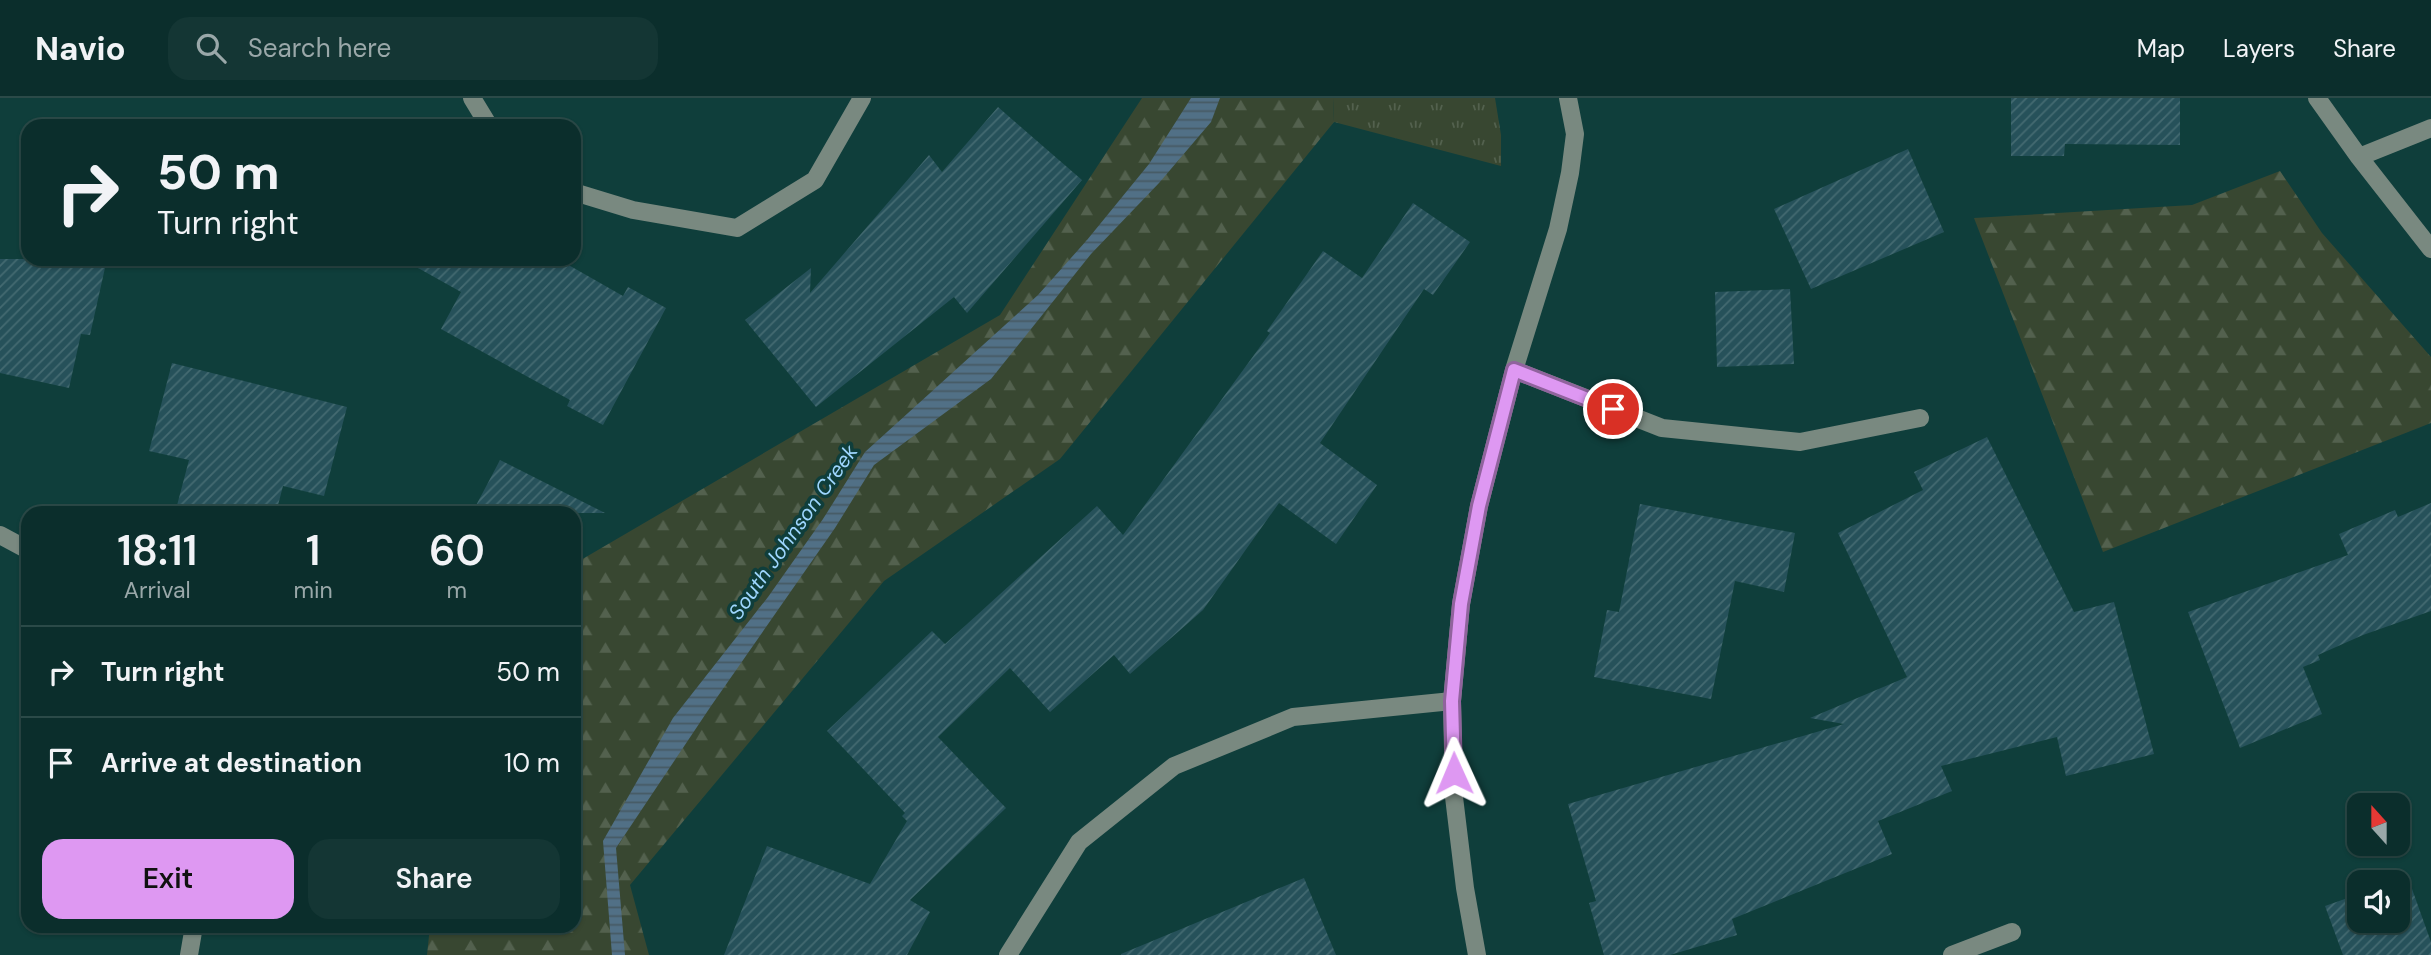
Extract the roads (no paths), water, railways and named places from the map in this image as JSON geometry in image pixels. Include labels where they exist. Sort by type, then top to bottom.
[{"type":"street","points":[[472,98],[485,119]]},
{"type":"street","points":[[581,194],[633,211],[737,228],[815,180],[862,98]]},
{"type":"street","points":[[1477,955],[1465,888],[1454,797],[1452,701],[1461,604],[1479,506],[1514,370],[1558,229],[1570,173],[1574,134],[1568,98]]},
{"type":"street","points":[[2317,98],[2431,249]]},
{"type":"street","points":[[2359,157],[2431,128]]},
{"type":"street","points":[[1514,370],[1662,428],[1800,442],[1920,418]]},
{"type":"street","points":[[0,535],[21,546]]},
{"type":"street","points":[[1008,955],[1079,842],[1174,766],[1293,717],[1452,701]]},
{"type":"street","points":[[1952,955],[2012,932]]},
{"type":"street","points":[[190,955],[193,933]]},
{"type":"water","points":[[1191,98],[1220,98],[1211,122],[1159,183],[1091,254],[991,379],[874,465],[835,528],[711,706],[616,848],[625,955],[612,955],[603,841],[673,718],[768,597],[823,519],[865,452],[1038,295],[1149,164]]},
{"type":"water label","name":"South Johnson Creek","points":[[793,532]]}]
